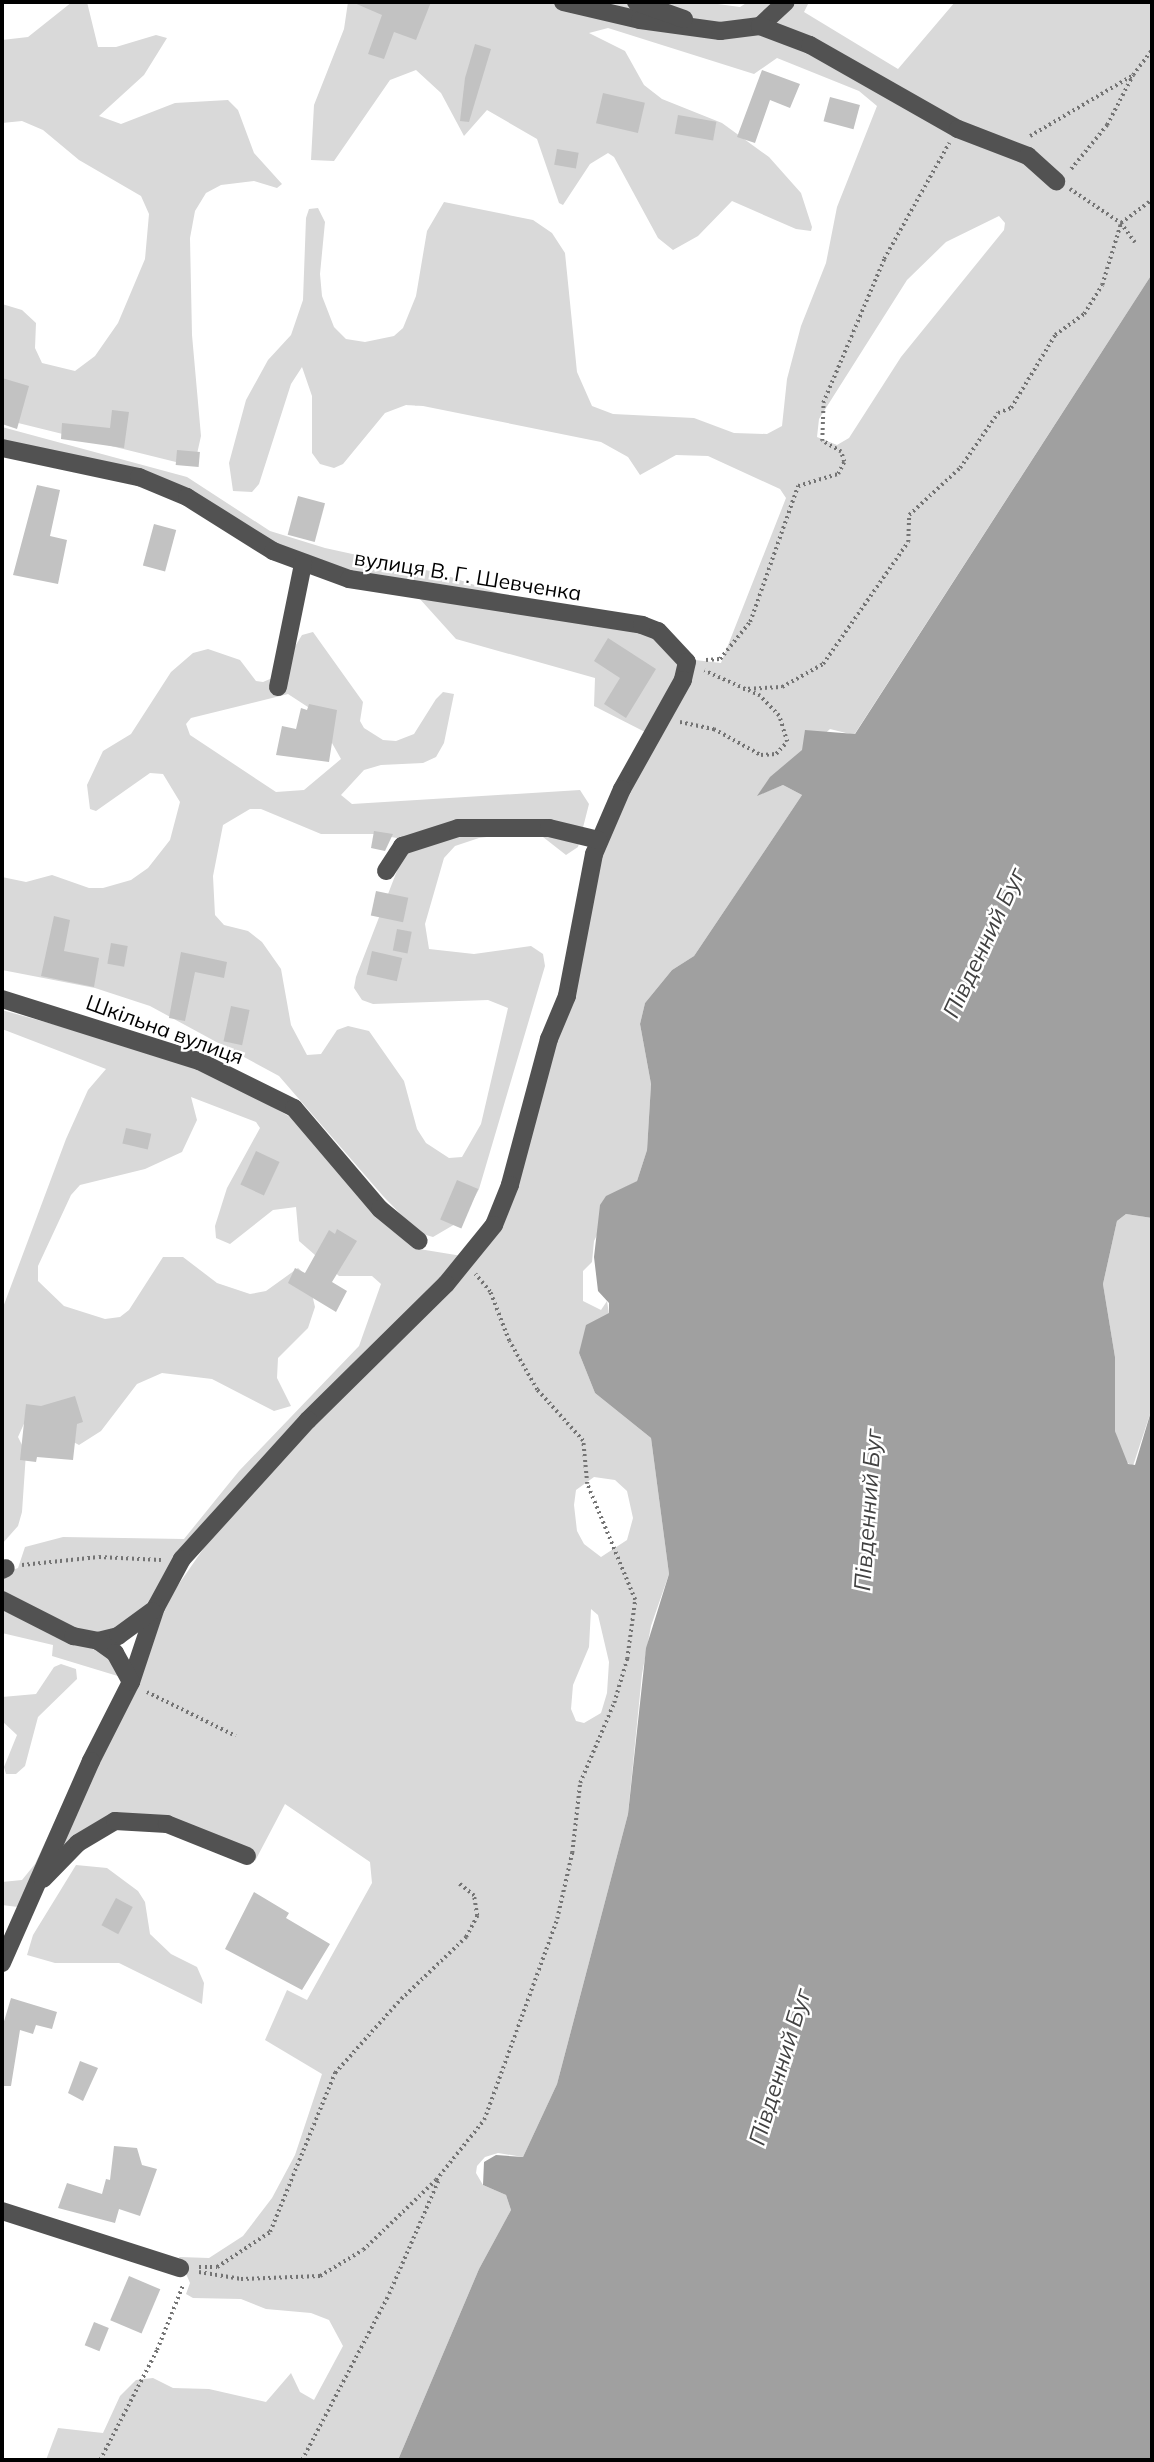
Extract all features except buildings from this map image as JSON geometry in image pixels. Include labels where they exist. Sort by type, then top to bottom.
[{"type":"street","points":[[563,2],[640,20],[720,31],[760,26],[810,45],[958,129],[1028,156],[1056,181]]},
{"type":"street","points":[[636,2],[720,31]]},
{"type":"street","points":[[760,26],[786,2]]},
{"type":"street","name":"вулиця В. Г. Шевченка","points":[[2,448],[139,477],[187,497],[248,539],[303,564],[393,589],[642,625],[658,631],[687,662]]},
{"type":"street","points":[[278,687],[303,564]]},
{"type":"street","points":[[2,1963],[131,1682],[156,1607],[182,1559],[308,1420],[468,1257],[494,1225],[510,1185],[549,1039],[568,996],[588,876],[599,840],[683,680],[687,662]]},
{"type":"street","points":[[386,871],[402,846],[458,828],[549,828],[599,840]]},
{"type":"street","name":"Шкільна вулиця","points":[[2,999],[199,1061],[294,1108],[380,1209],[419,1241]]},
{"type":"street","points":[[2,1600],[73,1636],[98,1641],[115,1653],[131,1682]]},
{"type":"street","points":[[98,1641],[118,1636],[156,1607]]},
{"type":"street","points":[[34,1889],[78,1843],[115,1821],[167,1824],[247,1856]]},
{"type":"street","points":[[2,2211],[184,2271]]},
{"type":"path","points":[[1135,242],[1121,223],[1056,181],[1107,125],[1133,75],[1152,50]]},
{"type":"path","points":[[1006,149],[1133,75]]},
{"type":"path","points":[[687,662],[720,659],[731,648],[750,622],[798,486],[838,474],[844,462],[841,452],[822,441],[823,403],[884,260],[958,129]]},
{"type":"path","points":[[743,690],[782,687],[805,678],[823,664],[908,542],[909,515],[960,468],[998,412],[1011,408],[1055,335],[1084,314],[1102,285],[1121,223],[1152,200]]},
{"type":"path","points":[[659,723],[703,725],[749,751],[776,754],[787,742],[786,729],[760,696],[687,662]]},
{"type":"path","points":[[184,2271],[201,2271],[241,2280],[320,2276],[363,2250],[443,2172],[484,2120],[534,1991],[572,1853],[580,1783],[617,1692],[635,1600],[587,1484],[583,1441],[537,1391],[490,1292],[470,1271],[468,1257]]},
{"type":"path","points":[[4,1569],[99,1557],[182,1559]]},
{"type":"path","points":[[131,1682],[236,1736]]},
{"type":"path","points":[[184,2271],[217,2267],[270,2232],[335,2073],[401,1999],[466,1937],[477,1916],[474,1896],[458,1884]]},
{"type":"path","points":[[302,2460],[389,2294],[443,2172]]},
{"type":"path","points":[[100,2460],[157,2350],[184,2271]]},
{"type":"shaded area","points":[[72,2],[87,2],[98,47],[116,47],[156,35],[167,38],[144,75],[99,116],[121,124],[175,103],[228,100],[238,110],[254,153],[282,184],[277,188],[254,181],[221,185],[206,193],[195,211],[190,238],[192,335],[201,436],[197,454],[184,464],[2,419],[2,304],[22,310],[36,323],[35,348],[42,363],[75,371],[95,356],[118,323],[145,259],[149,214],[141,196],[79,160],[43,130],[22,121],[2,123],[2,40],[28,37]]},
{"type":"shaded area","points":[[348,2],[552,2],[586,14],[576,2],[703,2],[740,7],[748,2],[809,2],[804,12],[898,69],[955,2],[1152,2],[1152,274],[854,735],[830,729],[758,795],[783,785],[802,795],[694,956],[672,970],[645,1003],[640,1024],[651,1084],[647,1150],[637,1181],[620,1190],[594,1241],[592,1262],[583,1271],[583,1301],[601,1310],[607,1301],[609,1314],[579,1353],[595,1393],[651,1438],[669,1574],[651,1626],[642,1674],[628,1814],[557,2084],[523,2157],[498,2153],[485,2157],[477,2166],[476,2173],[483,2185],[506,2195],[511,2210],[479,2269],[398,2460],[46,2460],[58,2428],[103,2433],[120,2396],[136,2380],[153,2378],[173,2388],[209,2389],[266,2402],[291,2373],[300,2392],[314,2400],[343,2346],[329,2320],[311,2313],[266,2309],[241,2299],[193,2298],[186,2294],[190,2283],[179,2257],[209,2258],[243,2236],[272,2198],[295,2155],[322,2074],[265,2040],[287,1990],[307,2000],[372,1883],[370,1862],[285,1804],[255,1861],[248,1853],[122,1814],[18,1907],[2,1905],[2,1882],[22,1880],[35,1864],[101,1722],[165,1604],[224,1519],[499,1224],[598,854],[695,660],[721,663],[786,498],[780,489],[708,456],[676,455],[640,475],[628,457],[601,442],[423,406],[406,405],[385,413],[343,464],[334,468],[320,464],[312,453],[312,396],[302,367],[291,384],[259,484],[252,492],[233,491],[229,463],[246,400],[268,360],[291,335],[303,300],[306,218],[309,209],[318,208],[325,222],[320,274],[322,296],[334,327],[346,339],[365,342],[394,336],[403,328],[416,296],[427,231],[444,202],[533,220],[552,233],[565,253],[577,372],[592,406],[613,414],[694,418],[734,433],[767,434],[782,426],[787,379],[801,326],[826,263],[837,207],[877,106],[859,91],[777,58],[754,74],[608,28],[589,33],[625,51],[644,85],[662,99],[722,123],[769,157],[801,193],[812,227],[811,231],[796,229],[732,201],[698,236],[673,250],[658,238],[614,157],[608,153],[590,164],[563,205],[559,203],[537,139],[487,110],[464,136],[441,93],[416,70],[390,80],[334,161],[311,160],[314,105],[344,29]],"holes":[[[999,216],[1005,223],[1004,230],[901,357],[849,438],[837,445],[817,437],[819,419],[907,280],[946,242]],[[594,1477],[615,1480],[627,1491],[633,1518],[627,1540],[601,1557],[584,1544],[577,1531],[574,1505],[576,1490]],[[591,1609],[598,1615],[609,1662],[607,1693],[601,1713],[584,1723],[576,1721],[571,1709],[573,1685],[589,1647]]]},
{"type":"shaded area","points":[[2,427],[187,477],[270,531],[325,548],[439,573],[537,606],[366,580],[284,550],[198,498],[2,440]]},
{"type":"shaded area","points":[[419,598],[645,630],[670,649],[680,671],[647,733],[594,706],[595,678],[456,639]]},
{"type":"shaded area","points":[[313,632],[363,702],[360,721],[364,728],[383,740],[396,741],[414,734],[443,692],[454,694],[444,743],[436,757],[423,763],[381,765],[364,770],[341,795],[352,804],[580,790],[589,804],[578,847],[566,855],[543,837],[525,832],[479,838],[455,846],[444,858],[425,924],[429,949],[474,954],[531,946],[543,954],[545,966],[479,1189],[462,1220],[433,1237],[419,1233],[383,1196],[279,1076],[150,1006],[95,988],[2,970],[2,877],[26,882],[52,875],[89,888],[103,888],[131,880],[148,868],[170,840],[180,802],[163,774],[150,773],[96,811],[90,809],[87,785],[103,751],[131,734],[171,672],[193,653],[208,649],[240,660],[256,681],[263,682],[277,676],[302,635]],"holes":[[[288,694],[314,711],[341,759],[304,790],[276,792],[190,735],[186,724],[191,718]],[[250,809],[261,809],[321,834],[373,834],[403,839],[405,850],[356,977],[354,988],[362,1000],[373,1004],[488,1000],[508,1008],[481,1124],[462,1157],[449,1158],[426,1143],[417,1129],[404,1081],[369,1031],[348,1026],[337,1030],[321,1054],[307,1055],[291,1025],[281,969],[262,942],[248,931],[224,925],[215,915],[213,876],[223,825]]]},
{"type":"shaded area","points":[[2,1010],[156,1053],[236,1086],[292,1118],[388,1227],[413,1248],[462,1256],[190,1542],[164,1574],[149,1604],[112,1633],[79,1631],[2,1596],[2,1574],[18,1568],[25,1547],[63,1537],[184,1539],[239,1471],[359,1346],[381,1284],[372,1276],[339,1276],[299,1241],[296,1207],[273,1210],[230,1244],[216,1238],[215,1226],[227,1188],[260,1128],[256,1122],[191,1097],[197,1120],[182,1152],[145,1169],[80,1185],[71,1195],[38,1266],[38,1281],[64,1306],[105,1319],[120,1317],[129,1310],[163,1257],[183,1257],[217,1283],[250,1294],[266,1291],[298,1268],[308,1277],[315,1307],[308,1328],[278,1358],[277,1378],[291,1406],[274,1411],[212,1379],[162,1373],[137,1384],[101,1431],[79,1445],[27,1417],[18,1437],[26,1453],[22,1512],[18,1526],[2,1544],[2,1310],[66,1139],[88,1090],[106,1069],[2,1029]]},
{"type":"shaded area","points":[[1126,1214],[1152,1218],[1152,1408],[1133,1466],[1124,1461],[1115,1431],[1115,1357],[1103,1284],[1117,1221]]},
{"type":"shaded area","points":[[2,1610],[114,1658],[121,1677],[52,1656],[53,1645],[2,1633]]},
{"type":"shaded area","points":[[61,1664],[76,1669],[77,1679],[38,1717],[25,1766],[16,1774],[6,1774],[4,1767],[17,1735],[2,1721],[2,1697],[36,1694],[54,1667]]},
{"type":"shaded area","points":[[76,1865],[107,1868],[138,1891],[145,1902],[150,1934],[171,1954],[197,1967],[204,1983],[202,2004],[119,1963],[55,1963],[27,1955],[33,1935]]},
{"type":"water","name":"Південний Буг","points":[[1152,274],[1152,1218],[1126,1214],[1117,1221],[1103,1284],[1115,1357],[1115,1431],[1128,1464],[1135,1465],[1152,1408],[1152,2460],[398,2460],[479,2269],[511,2210],[506,2195],[483,2185],[484,2162],[496,2155],[523,2157],[557,2084],[628,1814],[646,1648],[669,1574],[651,1438],[595,1393],[579,1353],[586,1325],[609,1313],[609,1303],[598,1291],[594,1257],[600,1205],[606,1196],[637,1181],[647,1150],[651,1084],[640,1024],[645,1003],[672,970],[694,956],[802,795],[783,785],[757,796],[770,777],[802,750],[805,730],[855,734]]}]
